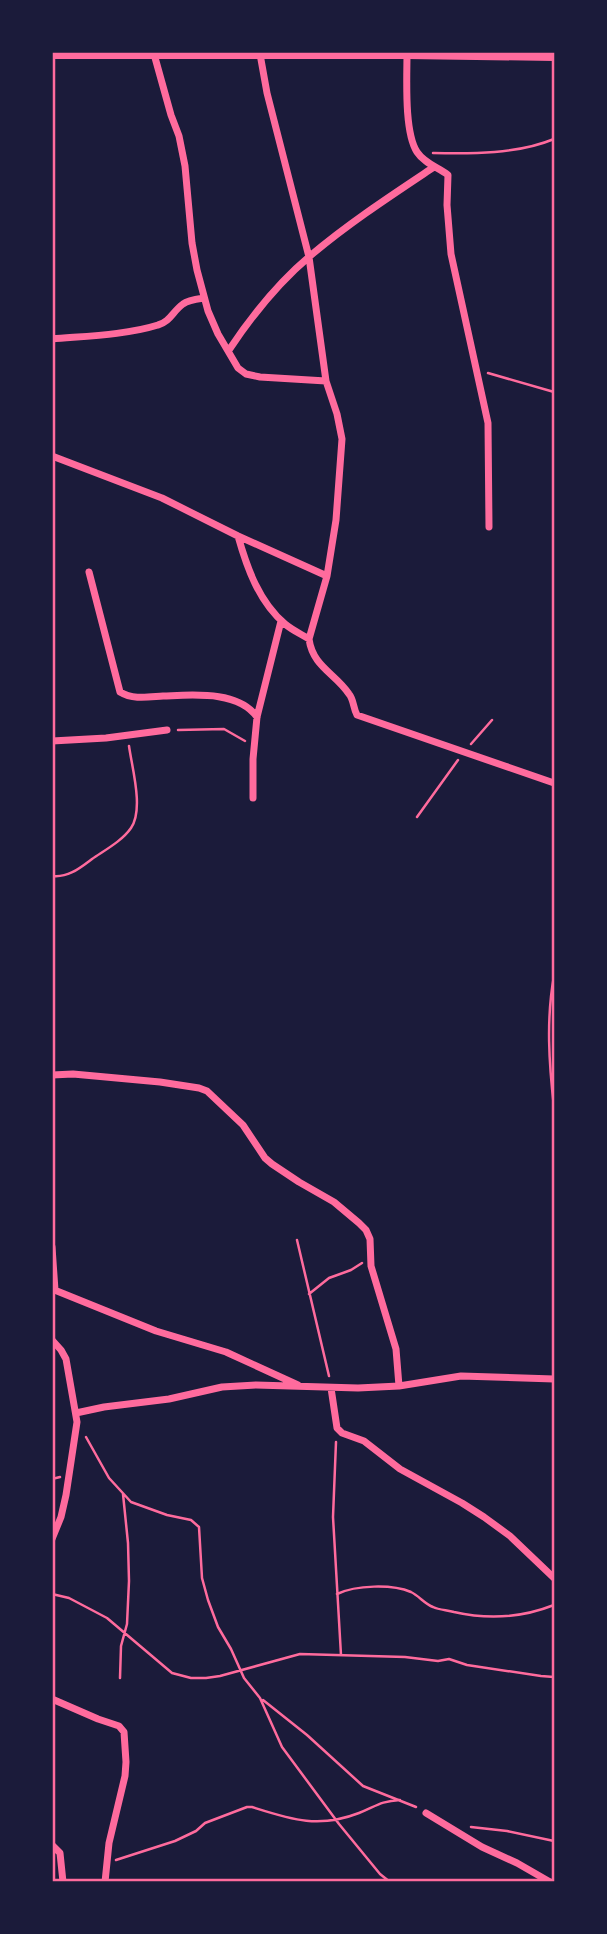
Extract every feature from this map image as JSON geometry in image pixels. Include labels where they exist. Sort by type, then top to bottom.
[{"type":"highway","points":[[52,54],[361,53],[555,56]]},
{"type":"street","points":[[154,54],[171,115],[180,136],[192,243],[204,298],[218,334],[238,368],[246,374],[326,381]]},
{"type":"street","points":[[260,54],[267,93],[309,257],[326,381],[340,427],[343,451],[337,520],[327,576],[309,639],[313,656],[347,691],[357,715],[555,783]]},
{"type":"street","points":[[407,54],[409,120],[417,152],[448,175],[447,205],[452,254],[488,422],[489,527]]},
{"type":"street","points":[[229,351],[280,285],[309,257],[434,167]]},
{"type":"street","points":[[52,339],[158,326],[171,318],[183,304],[204,298]]},
{"type":"street","points":[[52,456],[162,499],[327,576]]},
{"type":"street","points":[[238,536],[251,578],[258,591],[281,621],[309,639]]},
{"type":"street","points":[[89,572],[120,692],[135,697],[219,697],[251,708],[257,717]]},
{"type":"street","points":[[253,798],[257,717],[281,621]]},
{"type":"street","points":[[52,741],[128,736],[167,730]]},
{"type":"street","points":[[52,1075],[73,1074],[160,1082],[207,1091],[243,1125],[265,1158],[334,1202],[364,1227],[370,1240],[376,1286],[396,1349],[400,1386]]},
{"type":"street","points":[[52,1247],[54,1289],[156,1331],[226,1352],[302,1387]]},
{"type":"street","points":[[52,1340],[66,1359],[78,1422],[61,1517],[52,1539]]},
{"type":"street","points":[[76,1413],[169,1399],[222,1387],[400,1386],[461,1376],[555,1379]]},
{"type":"street","points":[[331,1388],[337,1428],[342,1433],[365,1441],[400,1469],[484,1517],[510,1536],[555,1578]]},
{"type":"street","points":[[52,1699],[119,1726],[124,1732],[125,1776],[111,1831],[105,1881]]},
{"type":"street","points":[[426,1813],[489,1851],[550,1881]]},
{"type":"street","points":[[52,1845],[61,1858],[62,1881]]},
{"type":"path","points":[[417,152],[468,153],[504,150],[555,139]]},
{"type":"path","points":[[478,371],[555,393]]},
{"type":"path","points":[[417,817],[492,720]]},
{"type":"path","points":[[167,730],[224,730],[254,745]]},
{"type":"path","points":[[52,876],[61,877],[82,867],[119,840],[132,826],[137,803],[128,736]]},
{"type":"path","points":[[555,976],[550,1016],[550,1066],[555,1107]]},
{"type":"path","points":[[297,1240],[331,1388]]},
{"type":"path","points":[[309,1294],[329,1278],[351,1270],[370,1256]]},
{"type":"path","points":[[78,1422],[104,1472],[135,1504],[191,1520],[199,1527],[202,1578],[208,1600],[218,1627],[240,1670],[260,1698],[282,1747],[335,1819],[380,1874],[390,1881]]},
{"type":"path","points":[[337,1428],[332,1517],[341,1655]]},
{"type":"path","points":[[120,1678],[121,1646],[128,1612],[129,1562],[123,1493]]},
{"type":"path","points":[[337,1594],[364,1587],[401,1588],[433,1607],[486,1617],[513,1616],[555,1605]]},
{"type":"path","points":[[52,1594],[69,1598],[107,1618],[176,1674],[197,1679],[277,1661],[296,1654],[411,1657],[438,1661],[449,1659],[463,1664],[555,1677]]},
{"type":"path","points":[[260,1698],[307,1735],[363,1786],[426,1813]]},
{"type":"path","points":[[106,1863],[175,1841],[205,1823],[249,1807],[300,1821],[335,1819],[361,1812],[381,1802],[400,1800]]},
{"type":"path","points":[[454,1830],[487,1827],[555,1840]]}]
